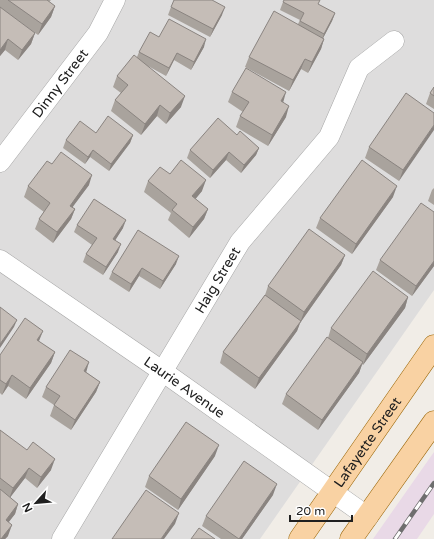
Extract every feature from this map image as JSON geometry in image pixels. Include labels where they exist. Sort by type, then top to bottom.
[{"type":"main road","name":"Lafayette Street","points":[[300,539],[434,346]]},
{"type":"main road","points":[[351,539],[434,422]]},
{"type":"street","name":"Dinny Street","points":[[0,162],[98,33],[115,0]]},
{"type":"street","name":"Haig Street","points":[[62,539],[240,242],[329,137],[359,68],[394,40]]},
{"type":"street","name":"Laurie Avenue","points":[[0,260],[334,491],[368,517]]},
{"type":"shaded area","points":[[0,0],[434,0],[434,290],[260,539],[0,539]]},
{"type":"shaded area","points":[[434,452],[434,514],[417,539],[373,539]]},
{"type":"building","points":[[8,0],[47,0],[55,6],[42,24]]},
{"type":"building","points":[[174,0],[212,0],[225,7],[213,29],[171,7]]},
{"type":"building","points":[[284,0],[320,0],[318,4],[335,13],[324,34],[300,21],[304,13],[283,2]]},
{"type":"building","points":[[0,7],[35,33],[22,50],[8,39],[0,50]]},
{"type":"building","points":[[274,11],[324,39],[312,62],[305,59],[293,80],[249,57]]},
{"type":"building","points":[[169,19],[206,39],[194,62],[177,53],[169,68],[139,52],[150,32],[159,37]]},
{"type":"building","points":[[134,55],[185,96],[170,113],[160,105],[145,124],[115,100],[128,85],[117,76]]},
{"type":"building","points":[[246,68],[286,92],[281,101],[289,106],[272,135],[240,116],[249,102],[232,92]]},
{"type":"building","points":[[434,87],[434,96],[430,93]]},
{"type":"building","points":[[406,93],[434,113],[434,125],[403,170],[369,147]]},
{"type":"building","points":[[108,116],[133,135],[111,164],[93,150],[88,157],[66,140],[80,121],[96,133]]},
{"type":"building","points":[[218,118],[237,135],[240,131],[259,148],[244,165],[229,152],[213,170],[190,150]]},
{"type":"building","points":[[61,152],[92,175],[70,206],[75,209],[57,232],[39,219],[50,203],[28,186],[47,161],[52,164]]},
{"type":"building","points":[[181,160],[206,180],[192,196],[208,209],[193,227],[172,210],[177,204],[148,181],[160,167],[170,174]]},
{"type":"building","points":[[362,160],[397,186],[356,244],[320,218]]},
{"type":"building","points":[[94,199],[126,220],[113,239],[121,244],[106,267],[86,254],[97,238],[77,225]]},
{"type":"building","points":[[421,203],[434,212],[434,261],[416,286],[380,260]]},
{"type":"building","points":[[309,229],[345,255],[304,312],[268,286]]},
{"type":"building","points":[[138,230],[179,256],[163,281],[142,268],[131,284],[112,272]]},
{"type":"building","points":[[373,271],[408,297],[367,354],[331,328]]},
{"type":"building","points":[[265,295],[301,321],[259,378],[223,352]]},
{"type":"building","points":[[0,307],[17,320],[0,344]]},
{"type":"building","points":[[25,318],[43,331],[37,340],[55,352],[30,388],[12,375],[6,384],[0,380],[0,355]]},
{"type":"building","points":[[327,337],[363,362],[322,420],[286,394]]},
{"type":"building","points":[[70,350],[89,362],[84,371],[100,382],[75,420],[54,405],[60,396],[46,387]]},
{"type":"building","points":[[186,422],[219,445],[181,499],[149,476]]},
{"type":"building","points":[[0,430],[27,450],[33,442],[55,459],[41,477],[29,468],[13,488],[0,478]]},
{"type":"building","points":[[244,461],[277,484],[239,539],[206,516]]},
{"type":"building","points":[[0,489],[18,504],[6,520],[12,525],[1,539],[0,539]]},
{"type":"building","points":[[146,490],[179,513],[161,539],[112,539]]},
{"type":"building","points":[[199,528],[215,539],[191,539]]},
{"type":"railway","points":[[395,539],[434,483]]}]
